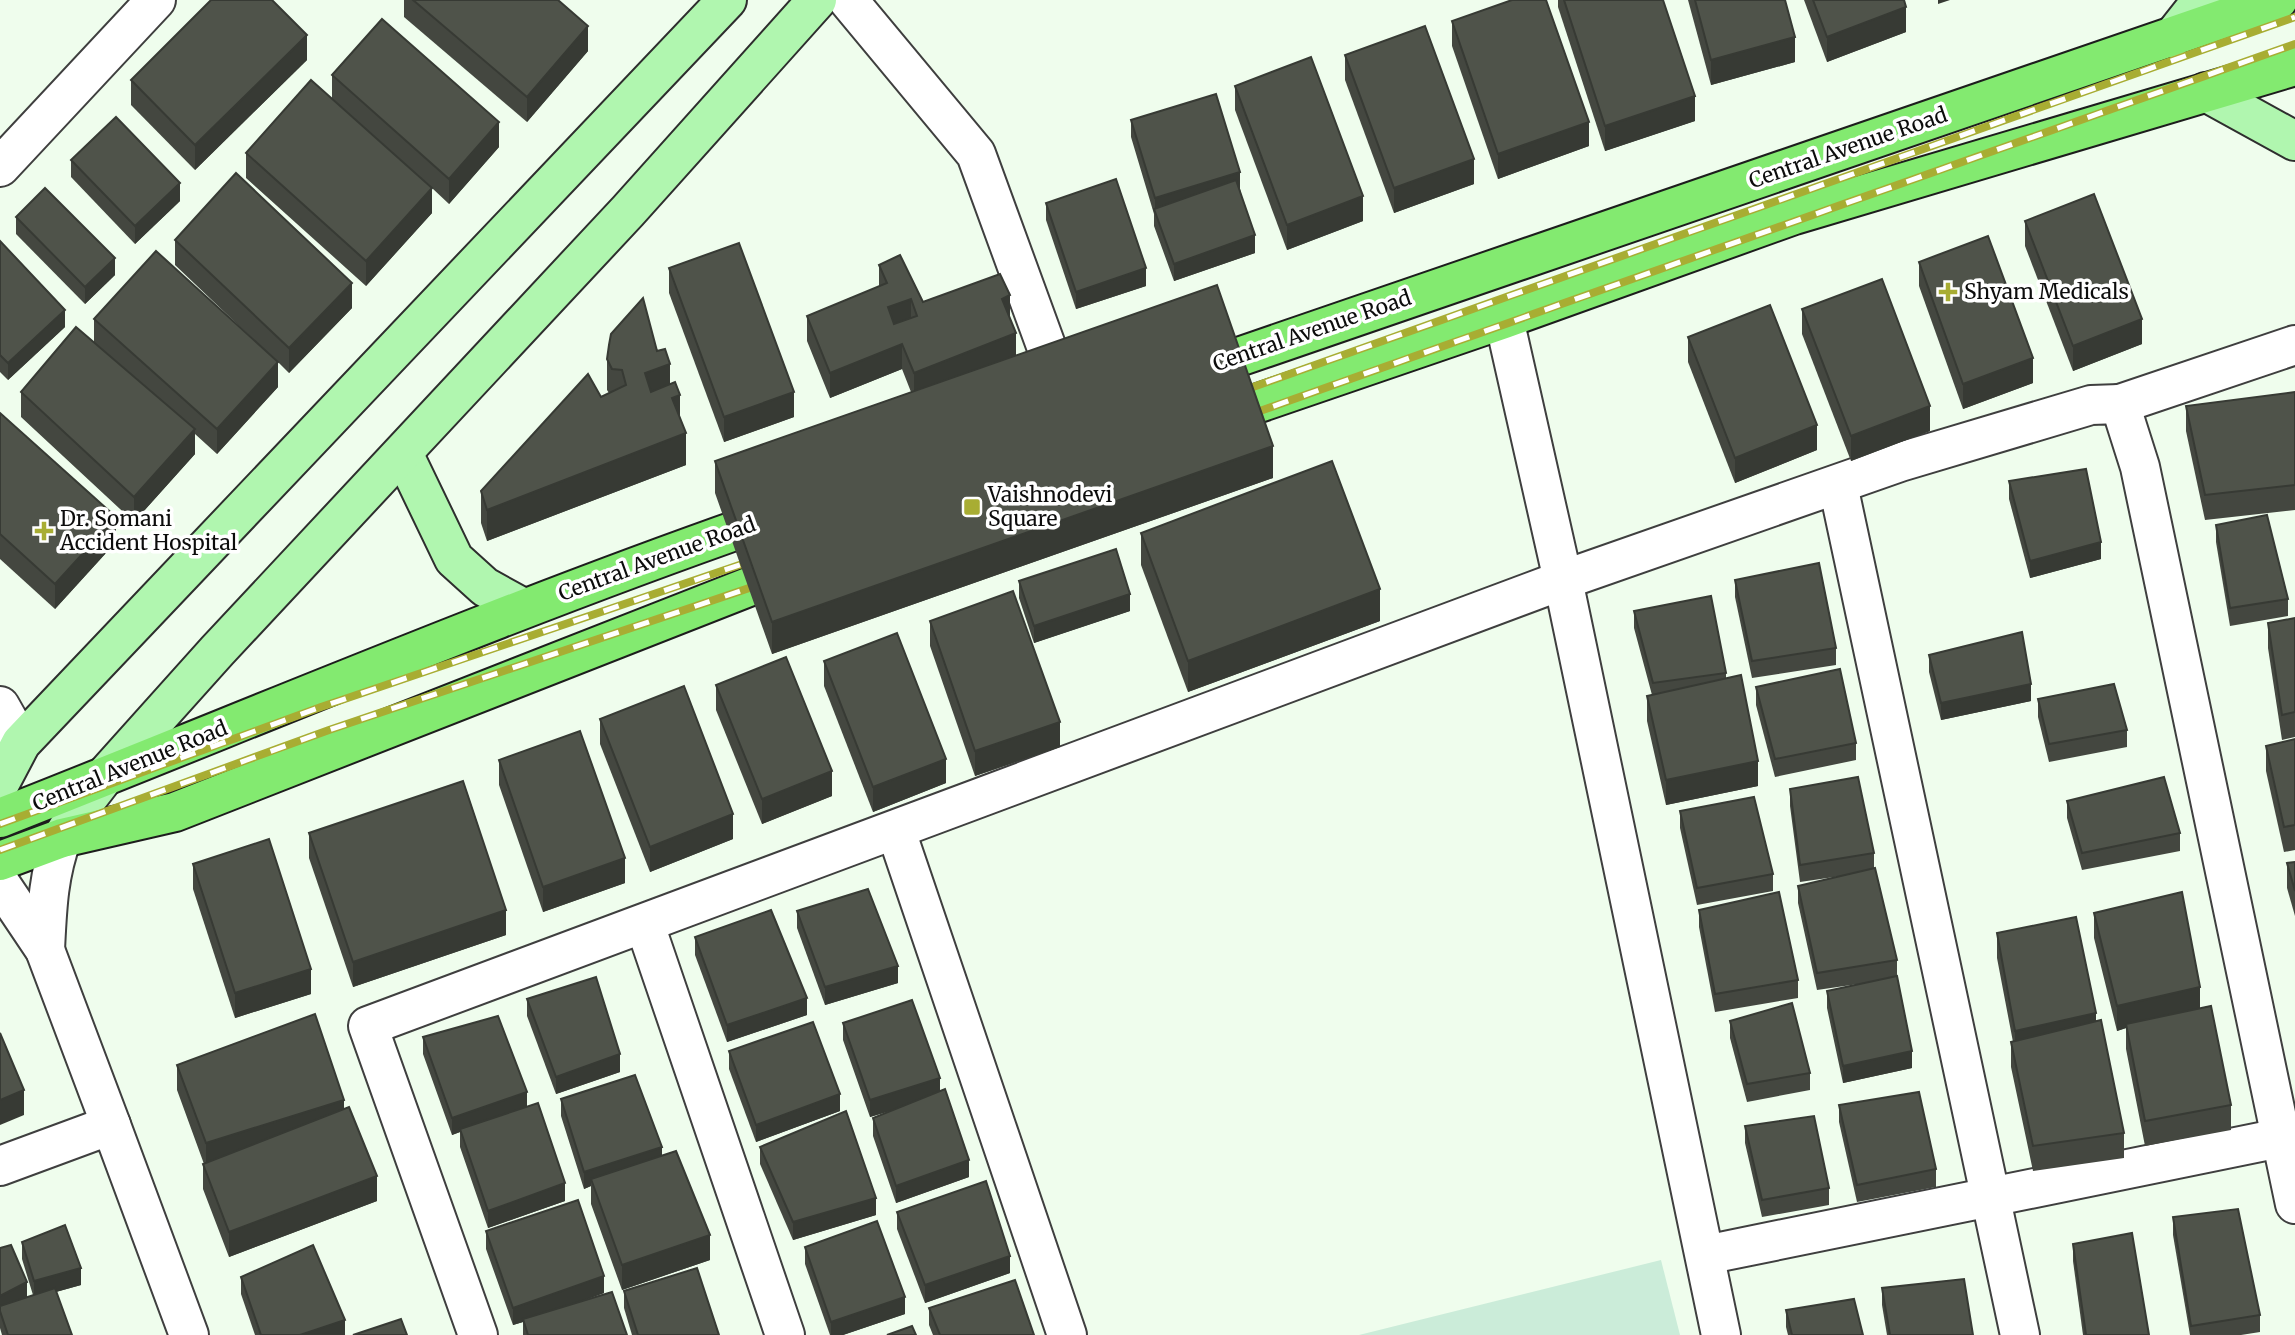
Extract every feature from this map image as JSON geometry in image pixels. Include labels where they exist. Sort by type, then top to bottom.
[{"type":"main road","points":[[0,783],[21,743],[727,0]]},
{"type":"main road","points":[[62,838],[80,808],[104,777],[628,211],[817,0]]},
{"type":"main road","points":[[2172,38],[2202,0]]},
{"type":"main road","name":"Central Avenue Road","points":[[1163,383],[2278,0]]},
{"type":"main road","points":[[1182,429],[1504,319],[1794,215],[2295,66]]},
{"type":"main road","points":[[2206,92],[2295,141]]},
{"type":"main road","points":[[403,453],[454,559],[485,587],[523,608]]},
{"type":"main road","name":"Central Avenue Road","points":[[0,818],[523,608],[811,505]]},
{"type":"main road","points":[[0,861],[62,838],[175,812],[829,555]]},
{"type":"street","points":[[0,167],[156,0]]},
{"type":"street","points":[[848,0],[976,154],[1071,415]]},
{"type":"street","points":[[1504,319],[1563,580],[1721,1335]]},
{"type":"street","points":[[478,1335],[368,1026],[645,925],[1563,580],[1838,485],[2055,415],[2091,405],[2120,404],[2295,345]]},
{"type":"street","points":[[2120,404],[2140,467],[2288,1136],[2295,1204]]},
{"type":"street","points":[[1838,485],[2020,1335]]},
{"type":"street","points":[[0,706],[21,743]]},
{"type":"street","points":[[896,831],[1067,1335]]},
{"type":"street","points":[[46,950],[47,891],[52,864],[62,838]]},
{"type":"street","points":[[0,883],[46,950],[189,1335]]},
{"type":"street","points":[[645,925],[785,1335]]},
{"type":"street","points":[[0,1166],[111,1125]]},
{"type":"street","points":[[1705,1255],[2288,1136]]},
{"type":"green space","points":[[1661,1260],[1680,1335],[1359,1335]]},
{"type":"building","points":[[211,0],[272,0],[307,35],[195,145],[131,80]]},
{"type":"building","points":[[413,0],[558,0],[588,26],[527,97]]},
{"type":"building","points":[[1512,0],[1546,0],[1589,122],[1498,154],[1452,21]]},
{"type":"building","points":[[1564,0],[1663,0],[1695,96],[1605,126]]},
{"type":"building","points":[[1695,0],[1785,0],[1795,37],[1711,60]]},
{"type":"building","points":[[1813,0],[1904,0],[1906,7],[1827,37]]},
{"type":"building","points":[[382,19],[499,122],[449,179],[332,75]]},
{"type":"building","points":[[1425,26],[1474,159],[1394,188],[1345,55]]},
{"type":"building","points":[[1311,57],[1363,196],[1287,225],[1235,86]]},
{"type":"building","points":[[311,80],[432,188],[366,261],[246,153]]},
{"type":"building","points":[[1216,94],[1240,172],[1155,198],[1131,120]]},
{"type":"building","points":[[116,117],[180,183],[135,226],[71,160]]},
{"type":"building","points":[[236,173],[352,283],[289,348],[175,240]]},
{"type":"building","points":[[1116,179],[1146,268],[1076,292],[1046,203]]},
{"type":"building","points":[[1236,180],[1255,235],[1174,264],[1154,209]]},
{"type":"building","points":[[45,188],[115,258],[85,287],[16,217]]},
{"type":"building","points":[[2094,194],[2142,319],[2073,346],[2025,221]]},
{"type":"building","points":[[1988,236],[2033,358],[1963,384],[1919,262]]},
{"type":"building","points":[[0,241],[65,310],[8,363],[0,355]]},
{"type":"building","points":[[739,243],[794,392],[724,417],[669,268]]},
{"type":"building","points":[[156,251],[278,362],[217,429],[94,319]]},
{"type":"building","points":[[900,255],[923,302],[1000,274],[1010,295],[1002,299],[1016,333],[914,373],[902,344],[830,373],[807,316],[887,283],[879,265]],"holes":[[[911,299],[917,316],[894,324],[888,307]]]},
{"type":"building","points":[[1882,279],[1930,406],[1851,436],[1802,309]]},
{"type":"building","points":[[1217,285],[1273,446],[772,622],[715,461]]},
{"type":"building","points":[[643,298],[657,351],[665,349],[670,364],[645,373],[651,392],[675,382],[680,395],[672,398],[686,433],[487,510],[481,491],[588,374],[601,397],[626,385],[622,370],[612,369],[607,359],[611,334]]},
{"type":"building","points":[[1770,305],[1817,425],[1735,458],[1688,337]]},
{"type":"building","points":[[76,327],[195,429],[134,497],[21,392]]},
{"type":"building","points":[[2295,392],[2295,485],[2205,495],[2186,406]]},
{"type":"building","points":[[0,413],[116,517],[55,584],[0,534]]},
{"type":"building","points":[[1332,461],[1380,589],[1188,661],[1141,533]]},
{"type":"building","points":[[2086,469],[2101,542],[2030,561],[2009,481]]},
{"type":"building","points":[[2267,515],[2288,599],[2230,608],[2216,525]]},
{"type":"building","points":[[1116,549],[1130,594],[1034,626],[1019,581]]},
{"type":"building","points":[[1819,563],[1836,648],[1752,661],[1735,580]]},
{"type":"building","points":[[1013,591],[1060,722],[975,751],[930,621]]},
{"type":"building","points":[[1711,596],[1726,673],[1653,683],[1634,611]]},
{"type":"building","points":[[2295,618],[2295,712],[2282,715],[2268,623]]},
{"type":"building","points":[[2022,632],[2031,684],[1941,703],[1929,655]]},
{"type":"building","points":[[897,633],[946,759],[873,787],[824,661]]},
{"type":"building","points":[[786,657],[832,771],[762,799],[716,685]]},
{"type":"building","points":[[1840,669],[1856,743],[1775,759],[1756,687]]},
{"type":"building","points":[[1741,675],[1758,761],[1666,780],[1647,696]]},
{"type":"building","points":[[2114,684],[2127,730],[2049,744],[2038,699]]},
{"type":"building","points":[[684,686],[733,814],[650,847],[600,719]]},
{"type":"building","points":[[580,731],[625,858],[543,887],[499,760]]},
{"type":"building","points":[[2295,739],[2295,825],[2284,827],[2266,746]]},
{"type":"building","points":[[1858,777],[1874,853],[1800,865],[1790,789]]},
{"type":"building","points":[[2164,777],[2180,833],[2082,853],[2067,801]]},
{"type":"building","points":[[463,781],[506,910],[353,962],[309,833]]},
{"type":"building","points":[[1754,797],[1773,874],[1697,888],[1680,811]]},
{"type":"building","points":[[269,839],[311,969],[235,993],[193,864]]},
{"type":"building","points":[[2295,862],[2295,891],[2287,863]]},
{"type":"building","points":[[1875,868],[1897,960],[1817,973],[1798,886]]},
{"type":"building","points":[[868,889],[898,966],[825,987],[797,911]]},
{"type":"building","points":[[1779,892],[1798,980],[1715,994],[1699,910]]},
{"type":"building","points":[[2182,892],[2200,987],[2117,1006],[2094,913]]},
{"type":"building","points":[[771,910],[807,998],[727,1025],[695,937]]},
{"type":"building","points":[[2076,917],[2096,1013],[2015,1031],[1997,933]]},
{"type":"building","points":[[1897,976],[1912,1051],[1843,1066],[1827,991]]},
{"type":"building","points":[[596,977],[620,1054],[556,1077],[527,999]]},
{"type":"building","points":[[912,1000],[940,1078],[870,1100],[843,1023]]},
{"type":"building","points":[[1792,1003],[1810,1073],[1747,1084],[1730,1021]]},
{"type":"building","points":[[2211,1006],[2231,1105],[2145,1121],[2126,1024]]},
{"type":"building","points":[[315,1014],[344,1100],[206,1143],[177,1065]]},
{"type":"building","points":[[498,1016],[527,1092],[452,1118],[423,1037]]},
{"type":"building","points":[[2101,1020],[2124,1133],[2033,1146],[2011,1042]]},
{"type":"building","points":[[813,1022],[840,1094],[756,1125],[729,1051]]},
{"type":"building","points":[[0,1033],[24,1090],[0,1100]]},
{"type":"building","points":[[635,1075],[662,1147],[584,1172],[561,1099]]},
{"type":"building","points":[[945,1089],[969,1160],[896,1186],[873,1118]]},
{"type":"building","points":[[1919,1092],[1936,1169],[1857,1185],[1839,1105]]},
{"type":"building","points":[[538,1103],[565,1183],[488,1211],[460,1129]]},
{"type":"building","points":[[349,1107],[377,1176],[229,1232],[203,1164]]},
{"type":"building","points":[[846,1111],[876,1198],[793,1222],[760,1147]]},
{"type":"building","points":[[1814,1116],[1829,1188],[1762,1200],[1745,1126]]},
{"type":"building","points":[[676,1151],[710,1235],[622,1265],[591,1179]]},
{"type":"building","points":[[986,1181],[1010,1256],[925,1285],[897,1212]]},
{"type":"building","points":[[578,1200],[604,1276],[513,1308],[486,1231]]},
{"type":"building","points":[[2238,1209],[2260,1315],[2191,1326],[2173,1217]]},
{"type":"building","points":[[877,1221],[905,1297],[831,1322],[805,1247]]},
{"type":"building","points":[[65,1225],[81,1268],[34,1281],[22,1242]]},
{"type":"building","points":[[2132,1233],[2149,1335],[2086,1335],[2073,1244]]},
{"type":"building","points":[[11,1245],[27,1282],[0,1296],[0,1248]]},
{"type":"building","points":[[313,1245],[345,1320],[300,1335],[261,1335],[241,1277]]},
{"type":"building","points":[[697,1268],[719,1335],[638,1335],[624,1291]]},
{"type":"building","points":[[1964,1279],[1973,1335],[1890,1335],[1882,1288]]},
{"type":"building","points":[[1015,1280],[1034,1335],[940,1335],[929,1308]]},
{"type":"building","points":[[55,1288],[72,1335],[8,1335],[0,1306]]},
{"type":"building","points":[[612,1292],[627,1335],[528,1335],[523,1319]]},
{"type":"building","points":[[1854,1299],[1863,1335],[1792,1335],[1786,1310]]},
{"type":"building","points":[[401,1319],[407,1335],[353,1335]]},
{"type":"building","points":[[912,1326],[916,1335],[887,1335]]},
{"type":"railway","points":[[1236,393],[2295,17]]},
{"type":"railway","points":[[1243,417],[2295,44]]},
{"type":"railway","points":[[0,824],[321,707],[760,558]]},
{"type":"railway","points":[[0,850],[329,730],[767,582]]},
{"type":"place","name":"Shyam Medicals","points":[[1948,292]]},
{"type":"place","name":"Vaishnodevi Square","points":[[972,507]]},
{"type":"place","name":"Dr. Somani Accident Hospital","points":[[44,531]]}]
